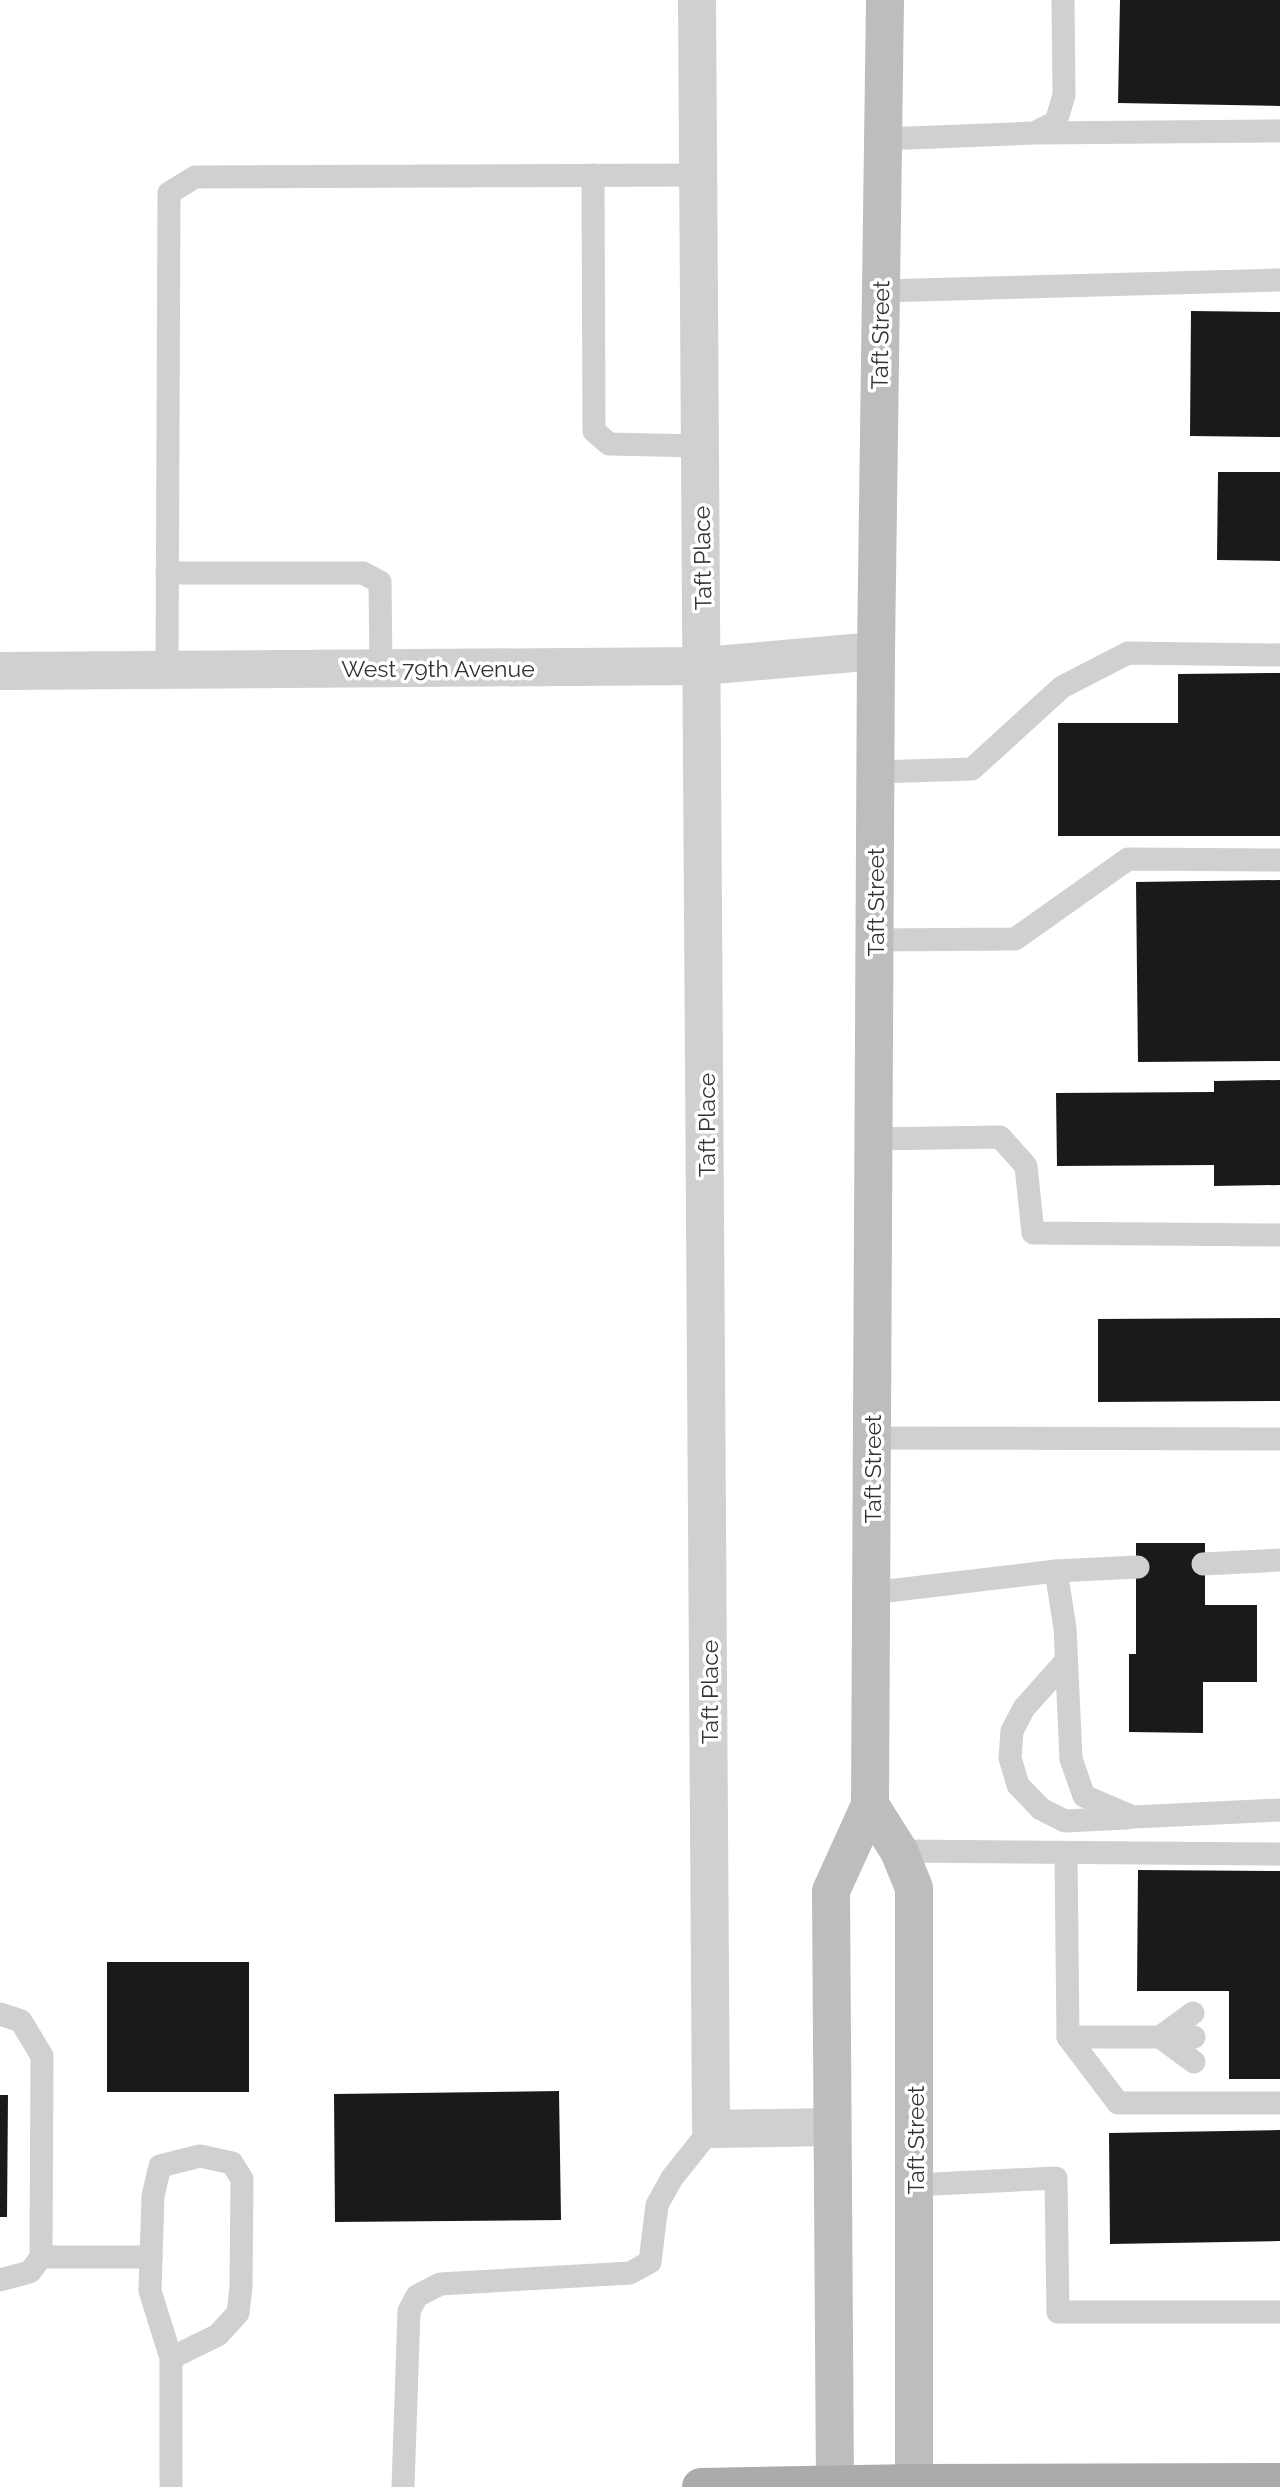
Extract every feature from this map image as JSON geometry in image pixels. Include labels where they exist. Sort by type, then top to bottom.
[{"type":"main road","name":"Taft Street","points":[[835,2485],[831,1891],[870,1805],[876,651],[885,0]]},
{"type":"main road","name":"Taft Street","points":[[870,1805],[899,1851],[914,1888],[914,2485]]},
{"type":"main road","points":[[701,2487],[1280,2482]]},
{"type":"street","name":"Taft Place","points":[[697,0],[711,2129]]},
{"type":"street","name":"West 79th Avenue","points":[[0,671],[703,666],[876,651]]},
{"type":"street","points":[[711,2129],[832,2127]]},
{"type":"lane","points":[[1034,133],[1056,121],[1063,95],[1063,0]]},
{"type":"lane","points":[[883,139],[1034,133],[1280,131]]},
{"type":"lane","points":[[593,175],[593,431],[609,444],[701,446]]},
{"type":"lane","points":[[167,670],[169,193],[195,177],[699,175]]},
{"type":"lane","points":[[881,291],[1280,280]]},
{"type":"lane","points":[[167,573],[363,573],[380,582],[381,668]]},
{"type":"lane","points":[[876,772],[972,769],[1062,687],[1128,653],[1280,655]]},
{"type":"lane","points":[[875,940],[1016,939],[1128,859],[1280,860]]},
{"type":"lane","points":[[873,1139],[1000,1137],[1026,1166],[1033,1233],[1280,1235]]},
{"type":"lane","points":[[872,1438],[1280,1439]]},
{"type":"lane","points":[[1203,1564],[1280,1560]]},
{"type":"lane","points":[[871,1593],[1056,1570],[1138,1567]]},
{"type":"lane","points":[[1056,1570],[1065,1628],[1071,1759],[1084,1796],[1133,1817]]},
{"type":"lane","points":[[1066,1661],[1024,1708],[1012,1731],[1010,1759],[1018,1785],[1041,1809],[1065,1821],[1280,1810]]},
{"type":"lane","points":[[899,1851],[1280,1854]]},
{"type":"lane","points":[[1066,1853],[1068,2037],[1118,2102],[1280,2102]]},
{"type":"lane","points":[[1160,2037],[1193,2013]]},
{"type":"lane","points":[[0,2014],[21,2021],[42,2056],[41,2257],[30,2272],[0,2280]]},
{"type":"lane","points":[[1068,2037],[1194,2037]]},
{"type":"lane","points":[[1160,2037],[1194,2062]]},
{"type":"lane","points":[[403,2487],[409,2311],[418,2297],[440,2284],[630,2273],[650,2262],[657,2205],[672,2178],[711,2129]]},
{"type":"lane","points":[[171,2358],[218,2335],[237,2313],[242,2287],[242,2179],[232,2164],[200,2156],[160,2166],[153,2196],[150,2291],[171,2358],[171,2487]]},
{"type":"lane","points":[[915,2185],[1056,2178],[1058,2312],[1280,2312]]},
{"type":"lane","points":[[41,2257],[151,2257]]},
{"type":"building","points":[[1120,0],[1280,0],[1280,106],[1118,103]]},
{"type":"building","points":[[1191,311],[1280,312],[1280,437],[1190,436]]},
{"type":"building","points":[[1218,472],[1280,472],[1280,561],[1217,560]]},
{"type":"building","points":[[1280,673],[1280,836],[1058,836],[1058,723],[1178,723],[1178,674]]},
{"type":"building","points":[[1280,880],[1280,1061],[1138,1062],[1136,882]]},
{"type":"building","points":[[1280,1080],[1280,1185],[1214,1186],[1214,1165],[1057,1166],[1056,1093],[1214,1092],[1214,1081]]},
{"type":"building","points":[[1280,1318],[1280,1401],[1098,1402],[1098,1319]]},
{"type":"building","points":[[1136,1543],[1205,1543],[1205,1605],[1257,1605],[1257,1682],[1203,1682],[1203,1733],[1129,1732],[1129,1654],[1136,1654]]},
{"type":"building","points":[[1138,1870],[1280,1871],[1280,2079],[1229,2079],[1229,1991],[1137,1991]]},
{"type":"building","points":[[107,1962],[249,1962],[249,2092],[107,2092]]},
{"type":"building","points":[[559,2091],[561,2220],[335,2222],[334,2094]]},
{"type":"building","points":[[0,2095],[8,2095],[7,2217],[0,2217]]},
{"type":"building","points":[[1280,2130],[1280,2241],[1110,2244],[1109,2133]]}]
